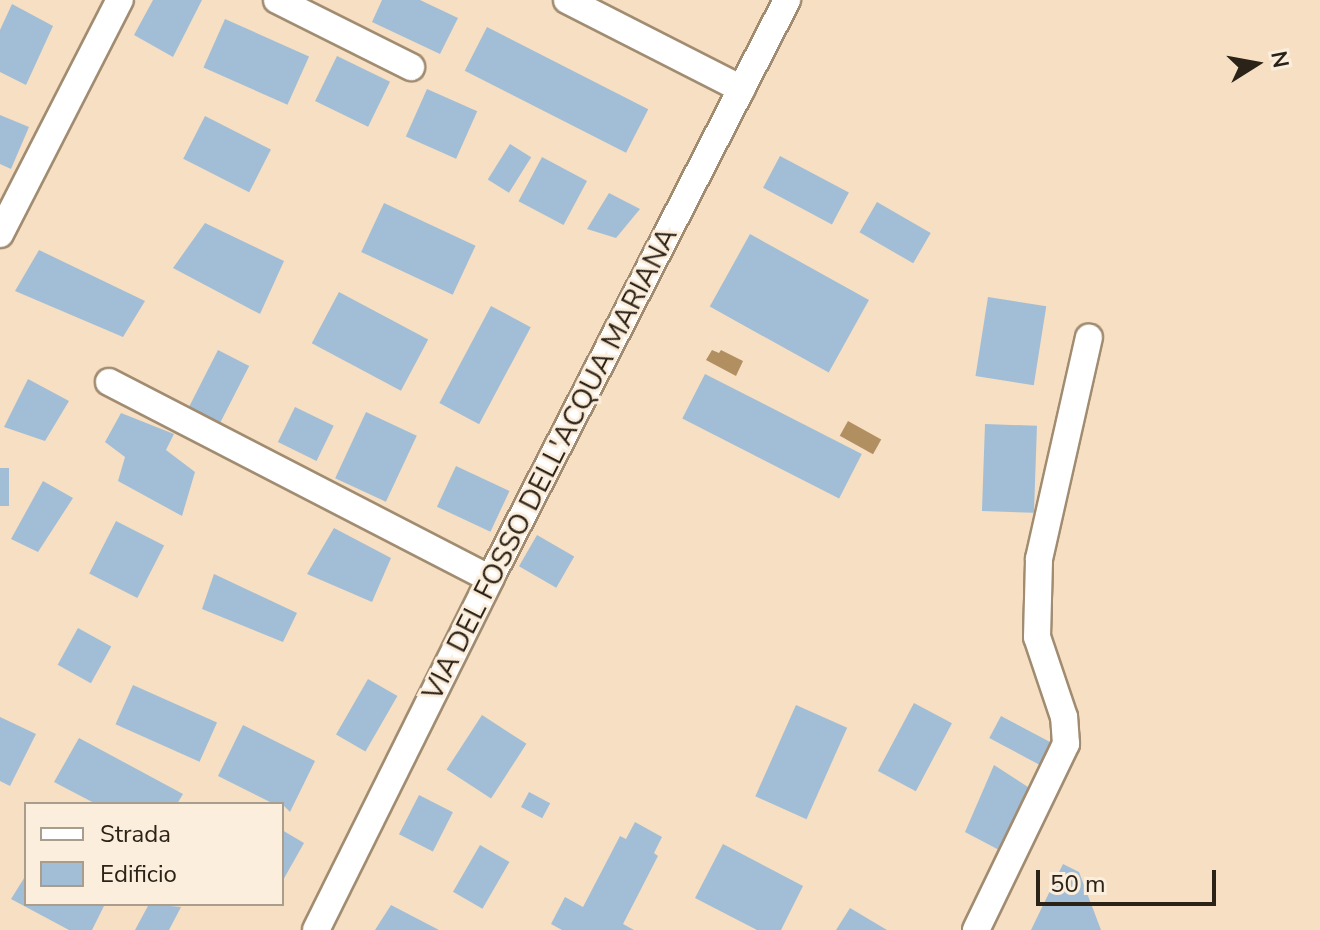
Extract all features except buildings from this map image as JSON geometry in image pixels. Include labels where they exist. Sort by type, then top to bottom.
[{"type":"street","points":[[0,234],[120,0]]},
{"type":"street","points":[[277,0],[411,67]]},
{"type":"street","points":[[567,0],[742,89]]},
{"type":"street","name":"VIA DEL FOSSO DELL'ACQUA MARIANA","points":[[316,930],[490,579],[787,0]]},
{"type":"street","points":[[976,930],[1061,761],[1067,726],[1037,637],[1039,559],[1089,338]]},
{"type":"street","points":[[109,382],[490,579]]},
{"type":"shaded area","points":[[712,350],[719,353],[721,350],[743,361],[736,376],[706,360]]},
{"type":"shaded area","points":[[848,421],[881,439],[873,454],[840,436]]}]
